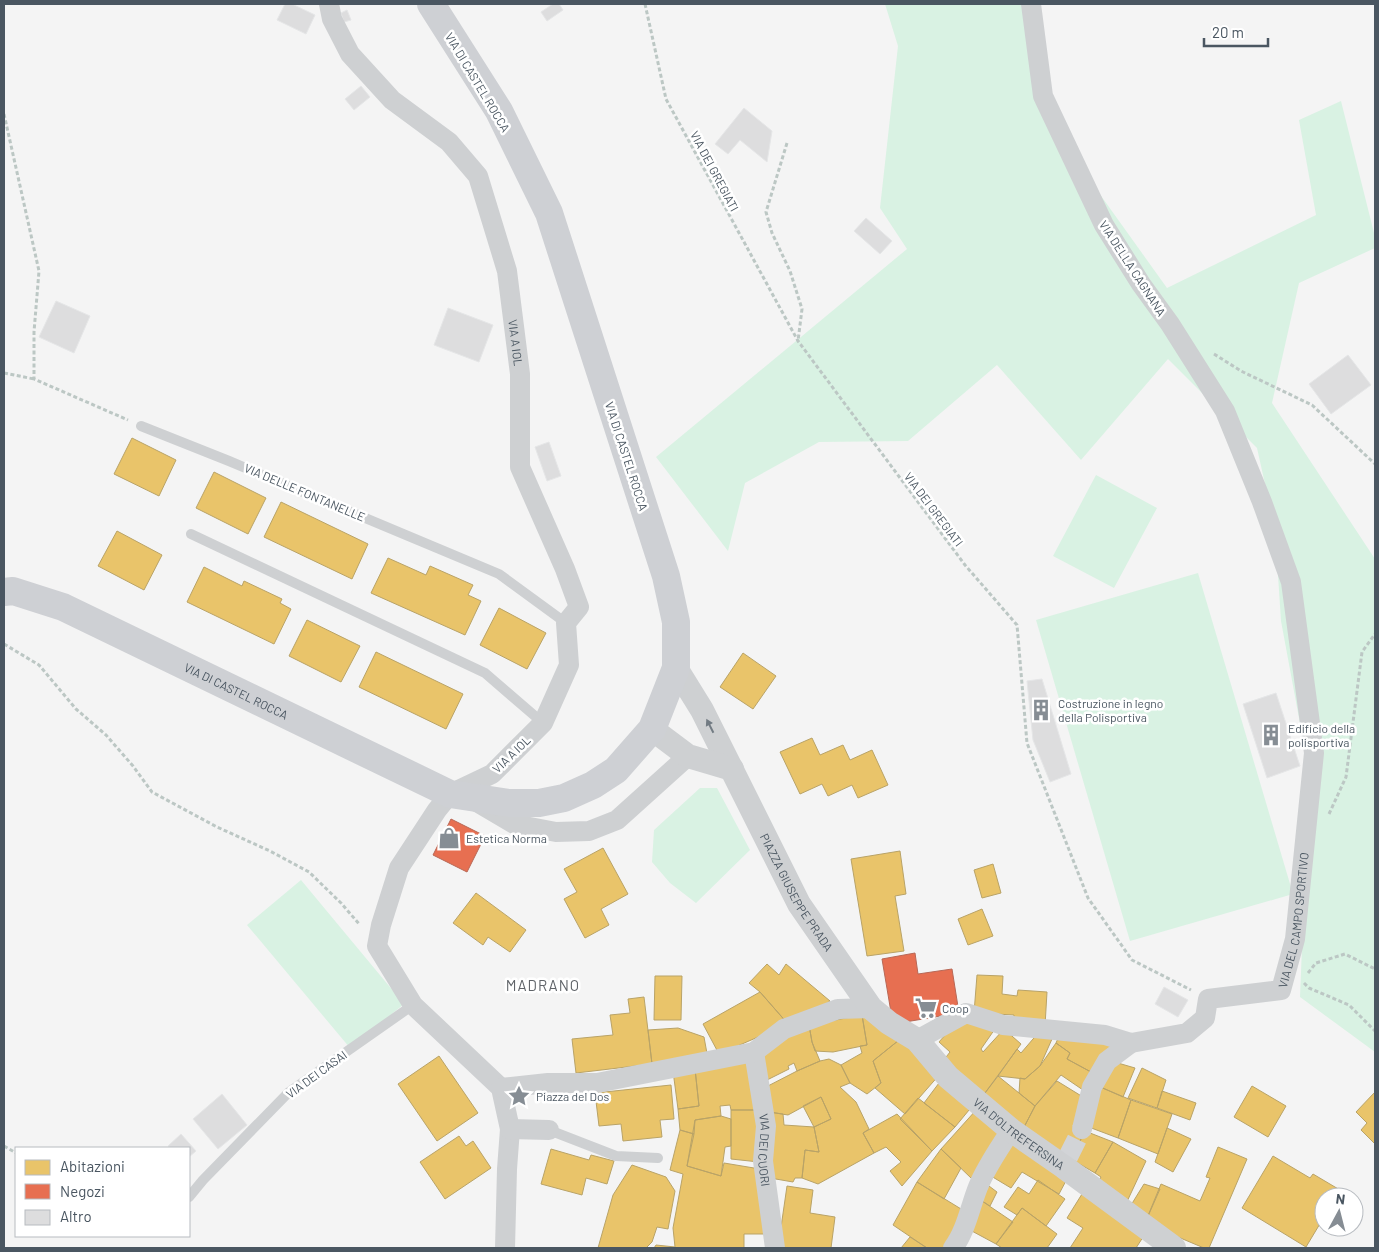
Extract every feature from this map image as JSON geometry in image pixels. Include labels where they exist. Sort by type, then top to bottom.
[{"type":"main road","name":"VIA DI CASTEL ROCCA","points":[[4,592],[13,591],[63,607],[458,795],[509,803],[539,803],[564,798],[593,785],[616,770],[652,729],[676,668],[676,622],[666,576],[549,213],[498,111],[431,4]]},
{"type":"street","name":"VIA A IOL","points":[[329,4],[332,19],[350,54],[392,100],[449,142],[478,176],[507,271],[520,374],[520,467],[565,569],[579,606],[566,623],[569,664],[543,723],[492,774],[458,795]]},
{"type":"street","name":"VIA DELLA CAGNANA","points":[[1031,4],[1043,96],[1104,225],[1225,411],[1262,502],[1291,582],[1314,753]]},
{"type":"street","name":"PIAZZA GIUSEPPE PRADA","points":[[676,668],[702,710],[799,904],[871,1008]]},
{"type":"street","points":[[652,729],[688,756],[732,769]]},
{"type":"street","name":"VIA DEL CAMPO SPORTIVO","points":[[1208,999],[1281,990],[1295,939],[1314,753]]},
{"type":"street","name":"VIA DI CASTEL ROCCA","points":[[458,795],[514,824],[556,832],[589,831],[617,820],[688,756]]},
{"type":"street","points":[[458,795],[437,810],[399,868],[381,924],[378,946],[413,1005],[501,1088],[510,1129],[505,1248]]},
{"type":"street","points":[[917,1040],[966,1013],[1003,1025],[1104,1035],[1131,1043],[1188,1034],[1205,1018],[1208,999]]},
{"type":"street","points":[[501,1088],[548,1083],[597,1083],[754,1052],[784,1029],[838,1009],[871,1008]]},
{"type":"street","name":"VIA D'OLTREFERSINA","points":[[871,1008],[889,1023],[917,1040],[948,1077],[1011,1130],[1066,1162],[1174,1248]]},
{"type":"street","points":[[1082,1129],[1092,1087],[1106,1062],[1131,1043]]},
{"type":"street","name":"VIA DEI CUORI","points":[[754,1052],[766,1126],[762,1162],[775,1248]]},
{"type":"street","points":[[510,1129],[549,1130]]},
{"type":"street","points":[[953,1248],[959,1240],[978,1187],[987,1168],[1011,1130]]},
{"type":"lane","name":"VIA DELLE FONTANELLE","points":[[141,426],[500,574],[566,623]]},
{"type":"lane","points":[[191,534],[485,673],[543,723]]},
{"type":"lane","name":"VIA DEI CASAI","points":[[190,1197],[203,1180],[289,1092],[413,1005]]},
{"type":"lane","points":[[549,1130],[616,1156],[658,1158]]},
{"type":"path","name":"VIA DEI GREGIATI","points":[[645,4],[666,99],[798,341],[965,565],[1017,625],[1027,743],[1088,898],[1132,960],[1208,999]]},
{"type":"path","points":[[4,114],[39,271],[34,332],[34,379]]},
{"type":"path","points":[[787,143],[766,212],[772,233],[790,271],[802,309],[798,341]]},
{"type":"path","points":[[1210,350],[1241,371],[1312,405],[1375,464]]},
{"type":"path","points":[[4,373],[34,379],[141,426]]},
{"type":"path","points":[[1329,816],[1346,777],[1362,652],[1375,634]]},
{"type":"path","points":[[4,644],[39,665],[76,709],[106,735],[134,766],[152,792],[217,827],[270,851],[309,872],[341,903],[378,946]]},
{"type":"path","points":[[1301,980],[1316,963],[1345,954],[1375,969]]},
{"type":"path","points":[[1288,964],[1309,988],[1349,1005],[1375,1031]]},
{"type":"path","points":[[4,1146],[15,1152]]},
{"type":"green space","points":[[885,4],[1026,4],[1041,112],[1167,288],[1316,215],[1299,120],[1341,101],[1375,237],[1375,248],[1299,283],[1272,403],[1375,559],[1375,1052],[1300,997],[1309,772],[1281,621],[1275,529],[1257,448],[1168,359],[1081,460],[997,365],[908,441],[819,442],[745,483],[728,551],[656,457],[907,249],[880,208],[898,46]]},
{"type":"green space","points":[[1096,475],[1157,508],[1114,588],[1053,556]]},
{"type":"green space","points":[[1198,573],[1293,894],[1130,941],[1036,620]]},
{"type":"green space","points":[[700,788],[717,788],[750,850],[696,903],[670,883],[652,862],[654,830]]},
{"type":"green space","points":[[301,880],[404,1004],[350,1048],[247,925]]},
{"type":"building: Abitazioni","points":[[132,438],[176,460],[159,496],[114,474]]},
{"type":"building: Abitazioni","points":[[214,472],[266,498],[248,534],[196,508]]},
{"type":"building: Abitazioni","points":[[281,502],[368,544],[352,579],[264,537]]},
{"type":"building: Abitazioni","points":[[117,531],[162,555],[144,590],[98,566]]},
{"type":"building: Abitazioni","points":[[388,558],[426,575],[430,566],[473,585],[468,595],[481,601],[465,635],[371,593]]},
{"type":"building: Abitazioni","points":[[204,567],[242,586],[244,581],[282,599],[280,603],[291,609],[274,644],[187,602]]},
{"type":"building: Abitazioni","points":[[499,608],[546,633],[527,669],[480,645]]},
{"type":"building: Abitazioni","points":[[307,620],[360,646],[341,682],[289,656]]},
{"type":"building: Abitazioni","points":[[376,652],[463,694],[446,729],[359,687]]},
{"type":"building: Abitazioni","points":[[743,653],[776,676],[753,709],[720,687]]},
{"type":"building: Abitazioni","points":[[812,738],[820,755],[843,745],[850,760],[872,750],[888,785],[858,798],[852,785],[828,796],[822,784],[800,794],[780,752]]},
{"type":"building: Abitazioni","points":[[603,848],[628,894],[601,909],[609,925],[585,938],[564,899],[577,892],[564,869]]},
{"type":"building: Abitazioni","points":[[900,851],[906,894],[895,896],[904,951],[867,956],[851,859]]},
{"type":"building: Abitazioni","points":[[993,864],[1001,893],[982,898],[974,870]]},
{"type":"building: Abitazioni","points":[[476,893],[526,930],[510,952],[488,937],[483,945],[453,923]]},
{"type":"building: Abitazioni","points":[[982,909],[993,936],[968,945],[958,919]]},
{"type":"building: Abitazioni","points":[[767,964],[779,975],[786,964],[830,1001],[813,1013],[788,1024],[760,992],[749,983]]},
{"type":"building: Abitazioni","points":[[977,975],[1003,976],[1002,994],[1017,996],[1018,990],[1047,992],[1045,1026],[1014,1023],[1014,1015],[974,1013]]},
{"type":"building: Abitazioni","points":[[655,976],[682,976],[681,1020],[654,1020]]},
{"type":"building: Abitazioni","points":[[760,992],[788,1024],[719,1054],[703,1024]]},
{"type":"building: Abitazioni","points":[[644,997],[652,1064],[576,1073],[572,1039],[613,1035],[610,1015],[630,1013],[628,999]]},
{"type":"building: Abitazioni","points":[[862,1015],[904,1036],[873,1061],[881,1083],[867,1094],[850,1083],[841,1065],[862,1053],[860,1046],[867,1045]]},
{"type":"building: Abitazioni","points":[[862,1015],[867,1045],[833,1052],[815,1051],[809,1025]]},
{"type":"building: Abitazioni","points":[[967,1016],[997,1026],[981,1049],[983,1052],[1004,1029],[1021,1044],[982,1097],[943,1061],[950,1052],[939,1042],[953,1026]]},
{"type":"building: Abitazioni","points":[[809,1025],[812,1042],[820,1061],[797,1071],[794,1063],[788,1066],[789,1069],[763,1082],[760,1058],[778,1039]]},
{"type":"building: Abitazioni","points":[[678,1028],[704,1037],[708,1059],[652,1064],[648,1030]]},
{"type":"building: Abitazioni","points":[[1039,1032],[1052,1039],[1040,1066],[1025,1079],[998,1076],[1017,1049],[1021,1053]]},
{"type":"building: Abitazioni","points":[[1060,1034],[1114,1045],[1091,1072],[1067,1059],[1070,1053],[1056,1043]]},
{"type":"building: Abitazioni","points":[[904,1036],[940,1074],[905,1114],[875,1088],[881,1083],[873,1061]]},
{"type":"building: Abitazioni","points":[[1056,1043],[1070,1053],[1067,1059],[1091,1072],[1083,1090],[1061,1075],[1035,1106],[1019,1093],[1020,1078],[1025,1079],[1040,1066]]},
{"type":"building: Abitazioni","points":[[439,1056],[478,1113],[437,1141],[398,1084]]},
{"type":"building: Abitazioni","points":[[829,1059],[841,1065],[850,1083],[840,1087],[856,1102],[869,1129],[863,1133],[874,1153],[818,1184],[802,1178],[805,1150],[819,1152],[814,1127],[831,1119],[821,1097],[788,1115],[769,1112],[764,1088],[797,1071]]},
{"type":"building: Abitazioni","points":[[751,1061],[760,1110],[731,1110],[730,1105],[720,1106],[721,1116],[695,1120],[694,1134],[680,1130],[678,1109],[699,1106],[695,1069]]},
{"type":"building: Abitazioni","points":[[1111,1061],[1135,1068],[1123,1097],[1098,1086]]},
{"type":"building: Abitazioni","points":[[1142,1068],[1166,1080],[1157,1108],[1128,1098]]},
{"type":"building: Abitazioni","points":[[695,1069],[699,1106],[678,1109],[673,1071]]},
{"type":"building: Abitazioni","points":[[998,1076],[1035,1106],[1022,1131],[982,1097]]},
{"type":"building: Abitazioni","points":[[942,1079],[974,1104],[955,1127],[924,1103]]},
{"type":"building: Abitazioni","points":[[1057,1081],[1083,1097],[1085,1131],[1071,1159],[1022,1131],[1035,1106]]},
{"type":"building: Abitazioni","points":[[671,1085],[674,1119],[660,1120],[662,1137],[623,1141],[621,1124],[599,1126],[595,1093]]},
{"type":"building: Abitazioni","points":[[1098,1086],[1131,1100],[1118,1138],[1086,1126]]},
{"type":"building: Abitazioni","points":[[1252,1086],[1286,1106],[1268,1137],[1234,1117]]},
{"type":"building: Abitazioni","points":[[1162,1091],[1196,1103],[1190,1120],[1157,1108]]},
{"type":"building: Abitazioni","points":[[1375,1092],[1375,1144],[1361,1130],[1367,1123],[1356,1112]]},
{"type":"building: Abitazioni","points":[[821,1097],[831,1119],[814,1127],[803,1106]]},
{"type":"building: Abitazioni","points":[[918,1098],[955,1127],[932,1151],[900,1119]]},
{"type":"building: Abitazioni","points":[[1131,1100],[1172,1114],[1158,1154],[1118,1138]]},
{"type":"building: Abitazioni","points":[[977,1109],[1004,1135],[972,1179],[941,1149]]},
{"type":"building: Abitazioni","points":[[731,1110],[760,1110],[759,1162],[731,1159]]},
{"type":"building: Abitazioni","points":[[769,1112],[783,1114],[784,1125],[814,1127],[819,1152],[805,1150],[802,1178],[795,1178],[793,1182],[770,1178]]},
{"type":"building: Abitazioni","points":[[897,1114],[932,1151],[902,1186],[890,1171],[901,1162],[886,1147],[874,1153],[863,1133]]},
{"type":"building: Abitazioni","points":[[721,1116],[731,1119],[731,1146],[725,1147],[721,1176],[687,1166],[695,1120]]},
{"type":"building: Abitazioni","points":[[1167,1128],[1191,1139],[1173,1172],[1155,1162]]},
{"type":"building: Abitazioni","points":[[680,1130],[694,1134],[687,1166],[721,1176],[724,1163],[760,1169],[768,1234],[744,1234],[744,1248],[654,1248],[656,1245],[675,1247],[673,1228],[683,1174],[670,1170]]},
{"type":"building: Abitazioni","points":[[1085,1131],[1113,1142],[1095,1173],[1071,1159]]},
{"type":"building: Abitazioni","points":[[459,1136],[466,1146],[473,1141],[491,1168],[445,1199],[420,1162]]},
{"type":"building: Abitazioni","points":[[1012,1136],[1068,1177],[1059,1194],[1022,1172],[1011,1188],[991,1176]]},
{"type":"building: Abitazioni","points":[[1113,1142],[1146,1161],[1124,1208],[1096,1186],[1101,1177],[1095,1173]]},
{"type":"building: Abitazioni","points":[[1218,1147],[1247,1159],[1209,1248],[1204,1248],[1145,1223],[1161,1184],[1200,1201],[1210,1178],[1206,1177]]},
{"type":"building: Abitazioni","points":[[551,1149],[589,1160],[591,1155],[614,1161],[607,1184],[586,1178],[582,1195],[541,1184]]},
{"type":"building: Abitazioni","points":[[941,1149],[961,1168],[944,1199],[917,1182]]},
{"type":"building: Abitazioni","points":[[1273,1156],[1310,1178],[1313,1174],[1335,1187],[1314,1187],[1314,1234],[1306,1247],[1242,1208]]},
{"type":"building: Abitazioni","points":[[632,1165],[666,1177],[675,1191],[668,1229],[657,1227],[652,1242],[646,1248],[598,1248],[613,1195]]},
{"type":"building: Abitazioni","points":[[1038,1180],[1065,1199],[1046,1226],[1022,1208],[1017,1215],[1004,1207],[1018,1187],[1029,1194]]},
{"type":"building: Abitazioni","points":[[917,1182],[966,1212],[947,1248],[927,1248],[893,1225]]},
{"type":"building: Abitazioni","points":[[985,1183],[997,1192],[990,1206],[979,1199]]},
{"type":"building: Abitazioni","points":[[1144,1184],[1160,1189],[1145,1223],[1128,1210]]},
{"type":"building: Abitazioni","points":[[787,1186],[813,1190],[810,1213],[835,1217],[831,1248],[778,1248]]},
{"type":"building: Abitazioni","points":[[1082,1194],[1145,1234],[1136,1248],[1070,1248],[1083,1228],[1067,1218]]},
{"type":"building: Abitazioni","points":[[979,1199],[1013,1222],[996,1244],[970,1230]]},
{"type":"building: Abitazioni","points":[[1022,1208],[1057,1234],[1047,1248],[1002,1248],[996,1244]]},
{"type":"building: Abitazioni","points":[[910,1237],[927,1248],[901,1248]]},
{"type":"building: Negozi","points":[[451,819],[485,836],[467,872],[433,855]]},
{"type":"building: Negozi","points":[[915,953],[918,974],[952,969],[959,1013],[893,1024],[882,959]]},
{"type":"building: Altro","points":[[285,4],[292,4],[315,15],[306,34],[277,20]]},
{"type":"building: Altro","points":[[553,4],[559,4],[563,10],[547,21],[541,12]]},
{"type":"building: Altro","points":[[347,10],[351,20],[344,22],[341,13]]},
{"type":"building: Altro","points":[[361,86],[370,97],[354,110],[345,99]]},
{"type":"building: Altro","points":[[744,108],[772,131],[767,162],[740,140],[728,154],[715,144]]},
{"type":"building: Altro","points":[[866,218],[892,241],[880,254],[854,231]]},
{"type":"building: Altro","points":[[56,301],[90,316],[74,353],[39,337]]},
{"type":"building: Altro","points":[[448,308],[493,325],[479,362],[434,345]]},
{"type":"building: Altro","points":[[1348,355],[1371,385],[1331,414],[1309,384]]},
{"type":"building: Altro","points":[[549,442],[561,476],[547,481],[535,447]]},
{"type":"building: Altro","name":"Costruzione in legno della Polisportiva","points":[[1042,679],[1071,774],[1050,782],[1033,740],[1027,681]]},
{"type":"building: Altro","name":"Edificio della polisportiva","points":[[1276,693],[1300,766],[1267,778],[1243,704]]},
{"type":"building: Altro","points":[[1164,987],[1188,1000],[1178,1017],[1155,1004]]},
{"type":"building: Altro","points":[[222,1094],[247,1125],[218,1149],[193,1119]]},
{"type":"building: Altro","points":[[181,1134],[196,1151],[190,1156],[190,1147],[168,1146]]},
{"type":"tunnel","points":[[1068,1157],[1082,1129]]},
{"type":"place","name":"Costruzione in legno della Polisportiva","points":[[1041,710]]},
{"type":"place","name":"Edificio della polisportiva","points":[[1271,735]]},
{"type":"place","name":"Estetica Norma","points":[[449,838]]},
{"type":"place","name":"Coop","points":[[926,1008]]},
{"type":"place","name":"Piazza del Dos","points":[[519,1096]]},
{"type":"district","name":"MADRANO","points":[[543,985]]}]
